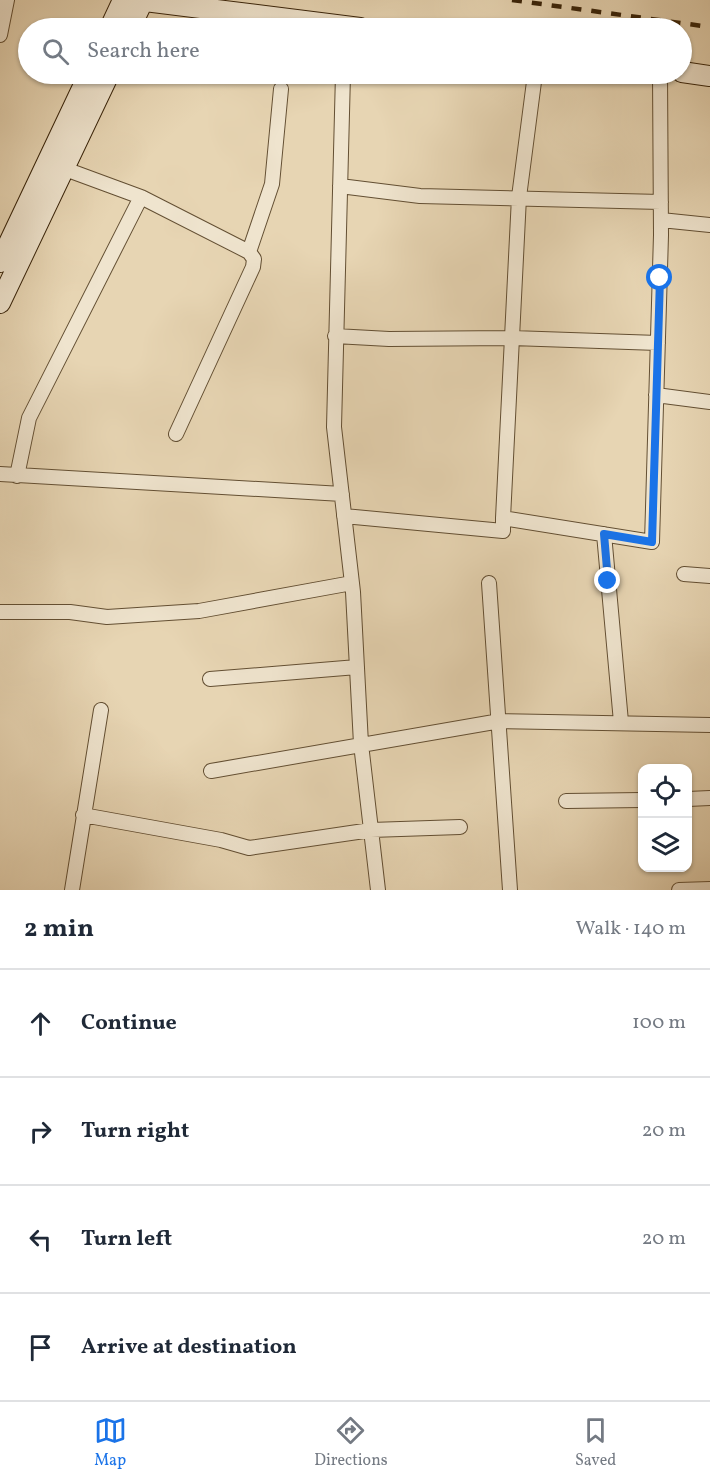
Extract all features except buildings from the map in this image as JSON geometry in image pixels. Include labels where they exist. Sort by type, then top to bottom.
[{"type":"street","points":[[0,35],[7,0]]},
{"type":"street","points":[[115,18],[123,0]]},
{"type":"street","points":[[137,0],[273,18]]},
{"type":"street","points":[[135,18],[143,1]]},
{"type":"street","points":[[692,74],[710,76]]},
{"type":"street","points":[[0,261],[84,84]]},
{"type":"street","points":[[0,303],[104,84]]},
{"type":"street","points":[[344,84],[334,427],[352,583],[361,744],[378,890]]},
{"type":"street","points":[[344,516],[503,531],[519,197],[535,84]]},
{"type":"street","points":[[503,518],[652,542],[661,219],[660,84]]},
{"type":"street","points":[[249,252],[272,184],[281,89]]},
{"type":"street","points":[[65,169],[141,197],[249,252],[254,259],[253,267],[176,434]]},
{"type":"street","points":[[340,186],[420,196],[661,202]]},
{"type":"street","points":[[17,476],[29,418],[141,197]]},
{"type":"street","points":[[661,219],[710,225]]},
{"type":"street","points":[[335,336],[390,339],[512,338],[658,343]]},
{"type":"street","points":[[656,396],[710,402]]},
{"type":"street","points":[[0,474],[342,494]]},
{"type":"street","points":[[604,534],[621,722]]},
{"type":"street","points":[[684,574],[710,576]]},
{"type":"street","points":[[489,582],[510,890]]},
{"type":"street","points":[[0,612],[70,612],[107,617],[199,611],[352,583]]},
{"type":"street","points":[[210,679],[357,667]]},
{"type":"street","points":[[72,890],[82,815],[101,710]]},
{"type":"street","points":[[211,771],[500,721],[710,725]]},
{"type":"street","points":[[692,799],[710,798]]},
{"type":"street","points":[[566,801],[638,800]]},
{"type":"street","points":[[82,815],[221,840],[249,848],[371,830],[460,827]]},
{"type":"street","points":[[679,890],[710,889]]},
{"type":"railway","points":[[512,0],[644,18]]},
{"type":"railway","points":[[692,25],[710,27]]},
{"type":"route","points":[[608,581],[604,534],[652,542],[660,278]]}]
